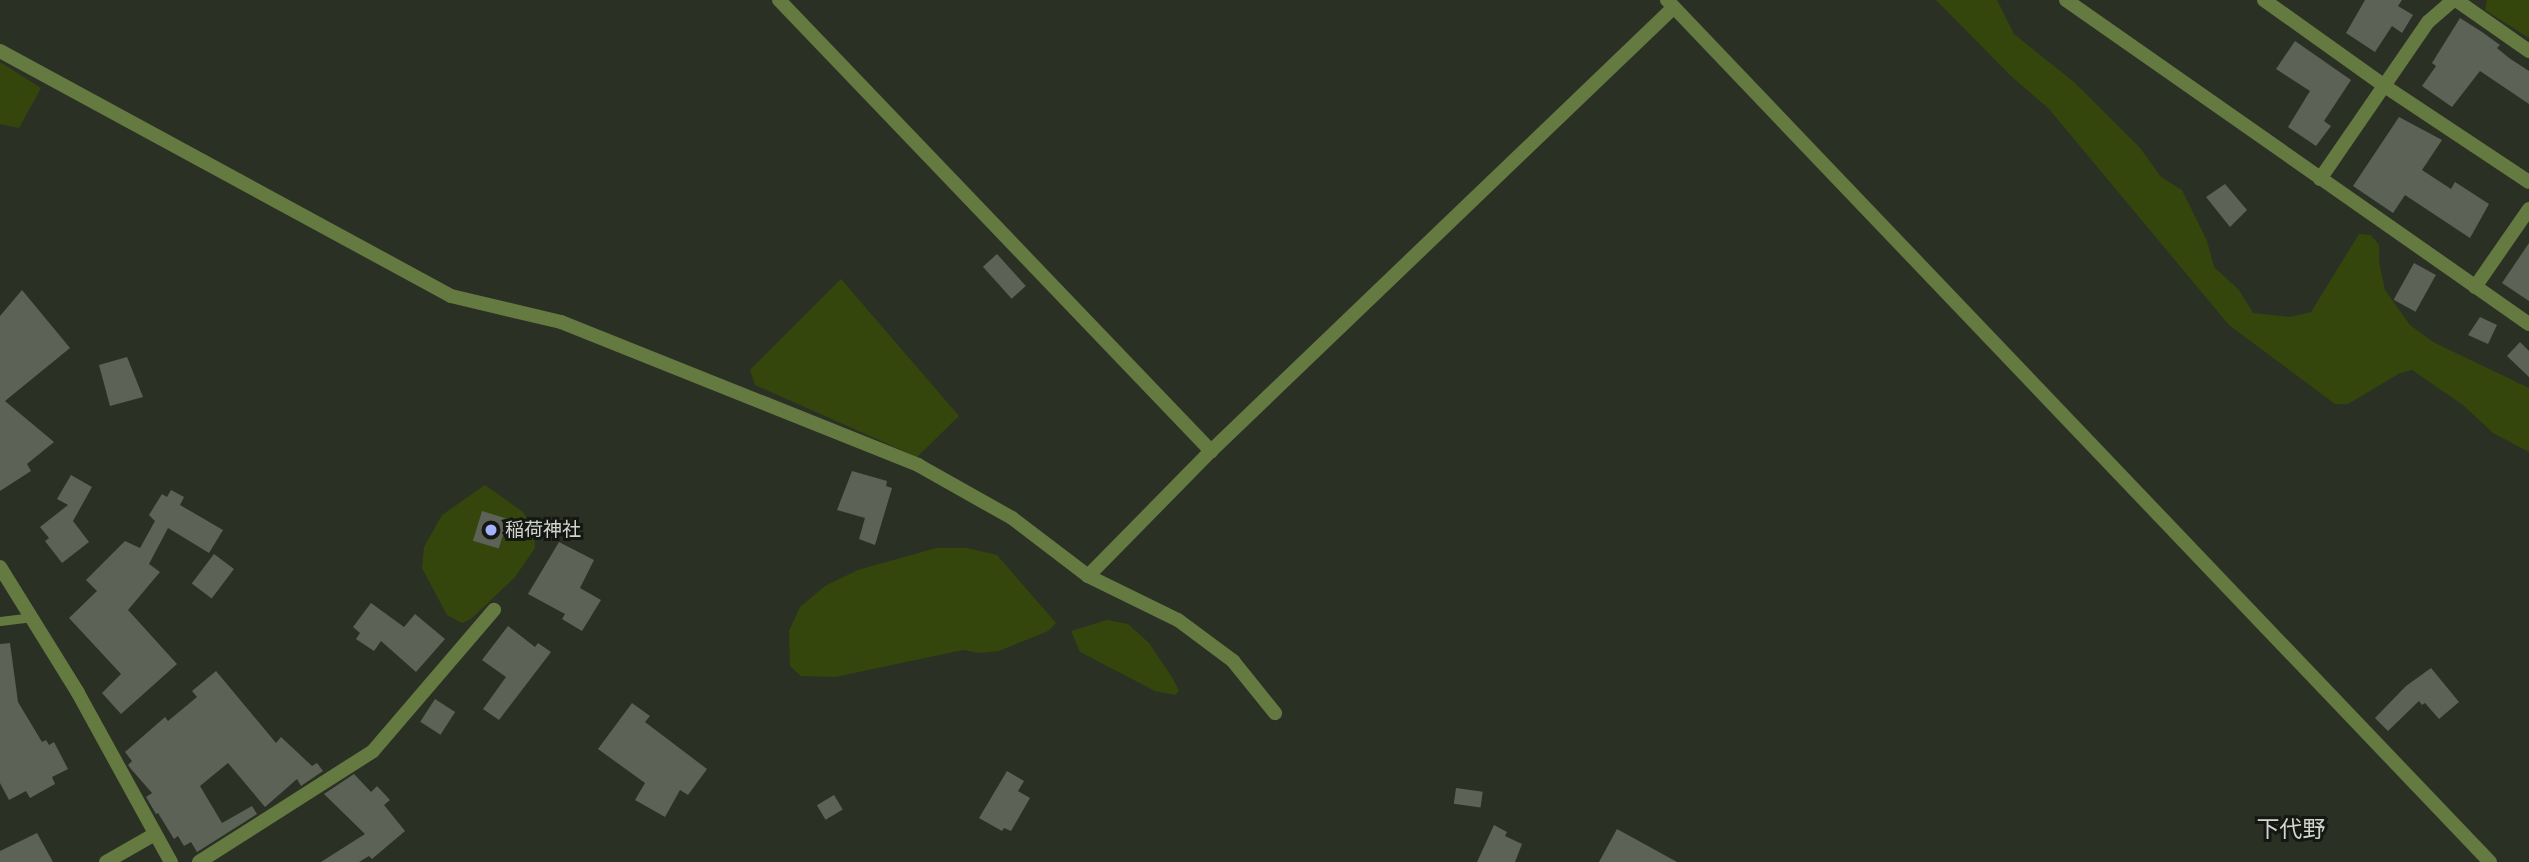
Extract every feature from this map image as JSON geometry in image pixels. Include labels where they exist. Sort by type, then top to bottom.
[{"type":"street","points":[[779,0],[1211,451]]},
{"type":"street","points":[[2066,0],[2529,324]]},
{"type":"street","points":[[2264,0],[2383,85],[2529,182]]},
{"type":"street","points":[[2320,179],[2428,22],[2455,0],[2529,51]]},
{"type":"street","points":[[1088,576],[1211,451],[1670,4],[2490,862]]},
{"type":"street","points":[[0,51],[451,296],[561,323],[918,465],[1012,518],[1088,576],[1178,620],[1233,661],[1275,713]]},
{"type":"street","points":[[2475,286],[2529,209]]},
{"type":"street","points":[[0,567],[78,693],[171,862]]},
{"type":"street","points":[[199,862],[373,751],[494,610]]},
{"type":"street","points":[[106,862],[155,834]]},
{"type":"lane","points":[[0,621],[31,617]]},
{"type":"green space","points":[[1936,0],[1997,0],[2014,34],[2075,83],[2140,148],[2161,177],[2182,190],[2207,241],[2214,267],[2239,290],[2253,313],[2290,317],[2311,312],[2359,234],[2371,235],[2379,245],[2379,262],[2385,290],[2410,325],[2433,342],[2529,388],[2529,452],[2493,433],[2463,405],[2412,370],[2400,373],[2348,404],[2335,404],[2229,325],[2049,109],[2011,76]]},
{"type":"green space","points":[[2487,0],[2529,0],[2529,38],[2485,10]]},
{"type":"green space","points":[[0,62],[41,88],[19,128],[0,124]]},
{"type":"green space","points":[[841,279],[959,416],[917,457],[755,385],[750,370]]},
{"type":"green space","points":[[485,485],[523,512],[534,530],[535,548],[515,577],[471,619],[462,623],[447,615],[422,568],[424,547],[442,515]]},
{"type":"green space","points":[[936,548],[967,548],[997,555],[1056,623],[1048,631],[999,651],[979,653],[963,650],[835,677],[801,676],[790,666],[789,631],[800,607],[825,586],[858,570]]},
{"type":"green space","points":[[1107,620],[1128,624],[1149,643],[1179,691],[1175,695],[1155,691],[1080,652],[1071,631]]},
{"type":"building","points":[[2365,0],[2402,0],[2398,6],[2413,15],[2402,33],[2392,26],[2375,52],[2346,33]]},
{"type":"building","points":[[2460,18],[2500,45],[2497,48],[2529,71],[2529,104],[2480,71],[2452,107],[2422,86],[2436,66],[2432,63]]},
{"type":"building","points":[[2295,41],[2351,80],[2324,121],[2331,126],[2316,146],[2288,127],[2310,91],[2276,69]]},
{"type":"building","points":[[2399,117],[2442,140],[2422,170],[2451,189],[2455,182],[2489,204],[2470,238],[2405,195],[2393,213],[2353,186]]},
{"type":"building","points":[[2225,184],[2247,210],[2230,227],[2206,197]]},
{"type":"building","points":[[2529,243],[2529,301],[2502,283]]},
{"type":"building","points":[[997,254],[1026,286],[1012,299],[983,267]]},
{"type":"building","points":[[2414,263],[2436,275],[2416,312],[2394,300]]},
{"type":"building","points":[[22,290],[70,348],[5,401],[54,442],[27,464],[31,471],[0,491],[0,316]]},
{"type":"building","points":[[2480,317],[2497,325],[2488,344],[2468,335]]},
{"type":"building","points":[[2520,342],[2529,351],[2529,377],[2507,356]]},
{"type":"building","points":[[127,357],[143,397],[110,406],[99,365]]},
{"type":"building","points":[[852,471],[887,481],[886,486],[892,488],[875,545],[859,539],[865,518],[837,510]]},
{"type":"building","points":[[71,475],[92,487],[73,521],[89,542],[62,563],[45,541],[49,538],[40,527],[68,505],[57,499]]},
{"type":"building","points":[[171,490],[184,497],[180,505],[223,530],[209,553],[168,528],[149,564],[160,572],[128,610],[177,664],[121,714],[102,693],[121,674],[69,618],[97,591],[86,580],[125,541],[140,548],[155,521],[149,515],[162,494],[167,497]]},
{"type":"building","name":"稲荷神社","points":[[482,511],[508,519],[499,549],[473,541]]},
{"type":"building","points":[[559,542],[594,560],[580,588],[601,600],[582,631],[562,619],[565,614],[528,594]]},
{"type":"building","points":[[214,554],[234,569],[212,599],[192,584]]},
{"type":"building","points":[[371,603],[404,627],[415,614],[445,639],[416,672],[381,641],[374,651],[356,639],[360,633],[353,627]]},
{"type":"building","points":[[508,626],[535,647],[538,643],[551,652],[499,720],[483,709],[506,677],[482,660]]},
{"type":"building","points":[[10,643],[18,702],[42,742],[46,740],[49,745],[54,742],[68,769],[52,777],[55,784],[30,798],[26,791],[9,800],[0,783],[0,644]]},
{"type":"building","points":[[2431,668],[2459,702],[2439,719],[2425,703],[2422,705],[2419,701],[2388,731],[2375,718],[2406,686]]},
{"type":"building","points":[[216,671],[276,743],[281,737],[312,766],[317,763],[323,771],[301,786],[297,779],[265,807],[228,763],[200,786],[222,823],[252,806],[257,814],[197,852],[191,842],[184,846],[178,836],[174,839],[158,813],[156,814],[146,797],[152,793],[128,765],[132,761],[125,752],[165,717],[168,721],[197,697],[192,691]]},
{"type":"building","points":[[435,699],[455,712],[440,735],[420,722]]},
{"type":"building","points":[[632,703],[650,716],[645,722],[707,769],[688,795],[680,790],[665,817],[635,800],[645,783],[598,749]]},
{"type":"building","points":[[1007,771],[1024,781],[1018,791],[1030,798],[1011,831],[1004,828],[1002,831],[979,818]]},
{"type":"building","points":[[354,774],[371,792],[377,786],[390,800],[384,805],[405,831],[372,859],[369,856],[359,862],[321,862],[365,834],[324,794]]},
{"type":"building","points":[[1456,788],[1483,792],[1481,808],[1454,804]]},
{"type":"building","points":[[834,795],[843,810],[826,820],[817,805]]},
{"type":"building","points":[[1494,825],[1507,832],[1505,836],[1522,844],[1515,862],[1477,862]]},
{"type":"building","points":[[1617,829],[1677,862],[1599,862]]},
{"type":"building","points":[[37,833],[53,862],[0,862],[0,851]]},
{"type":"place","name":"稲荷神社","points":[[491,530]]},
{"type":"district","name":"下代野","points":[[2291,829]]}]
